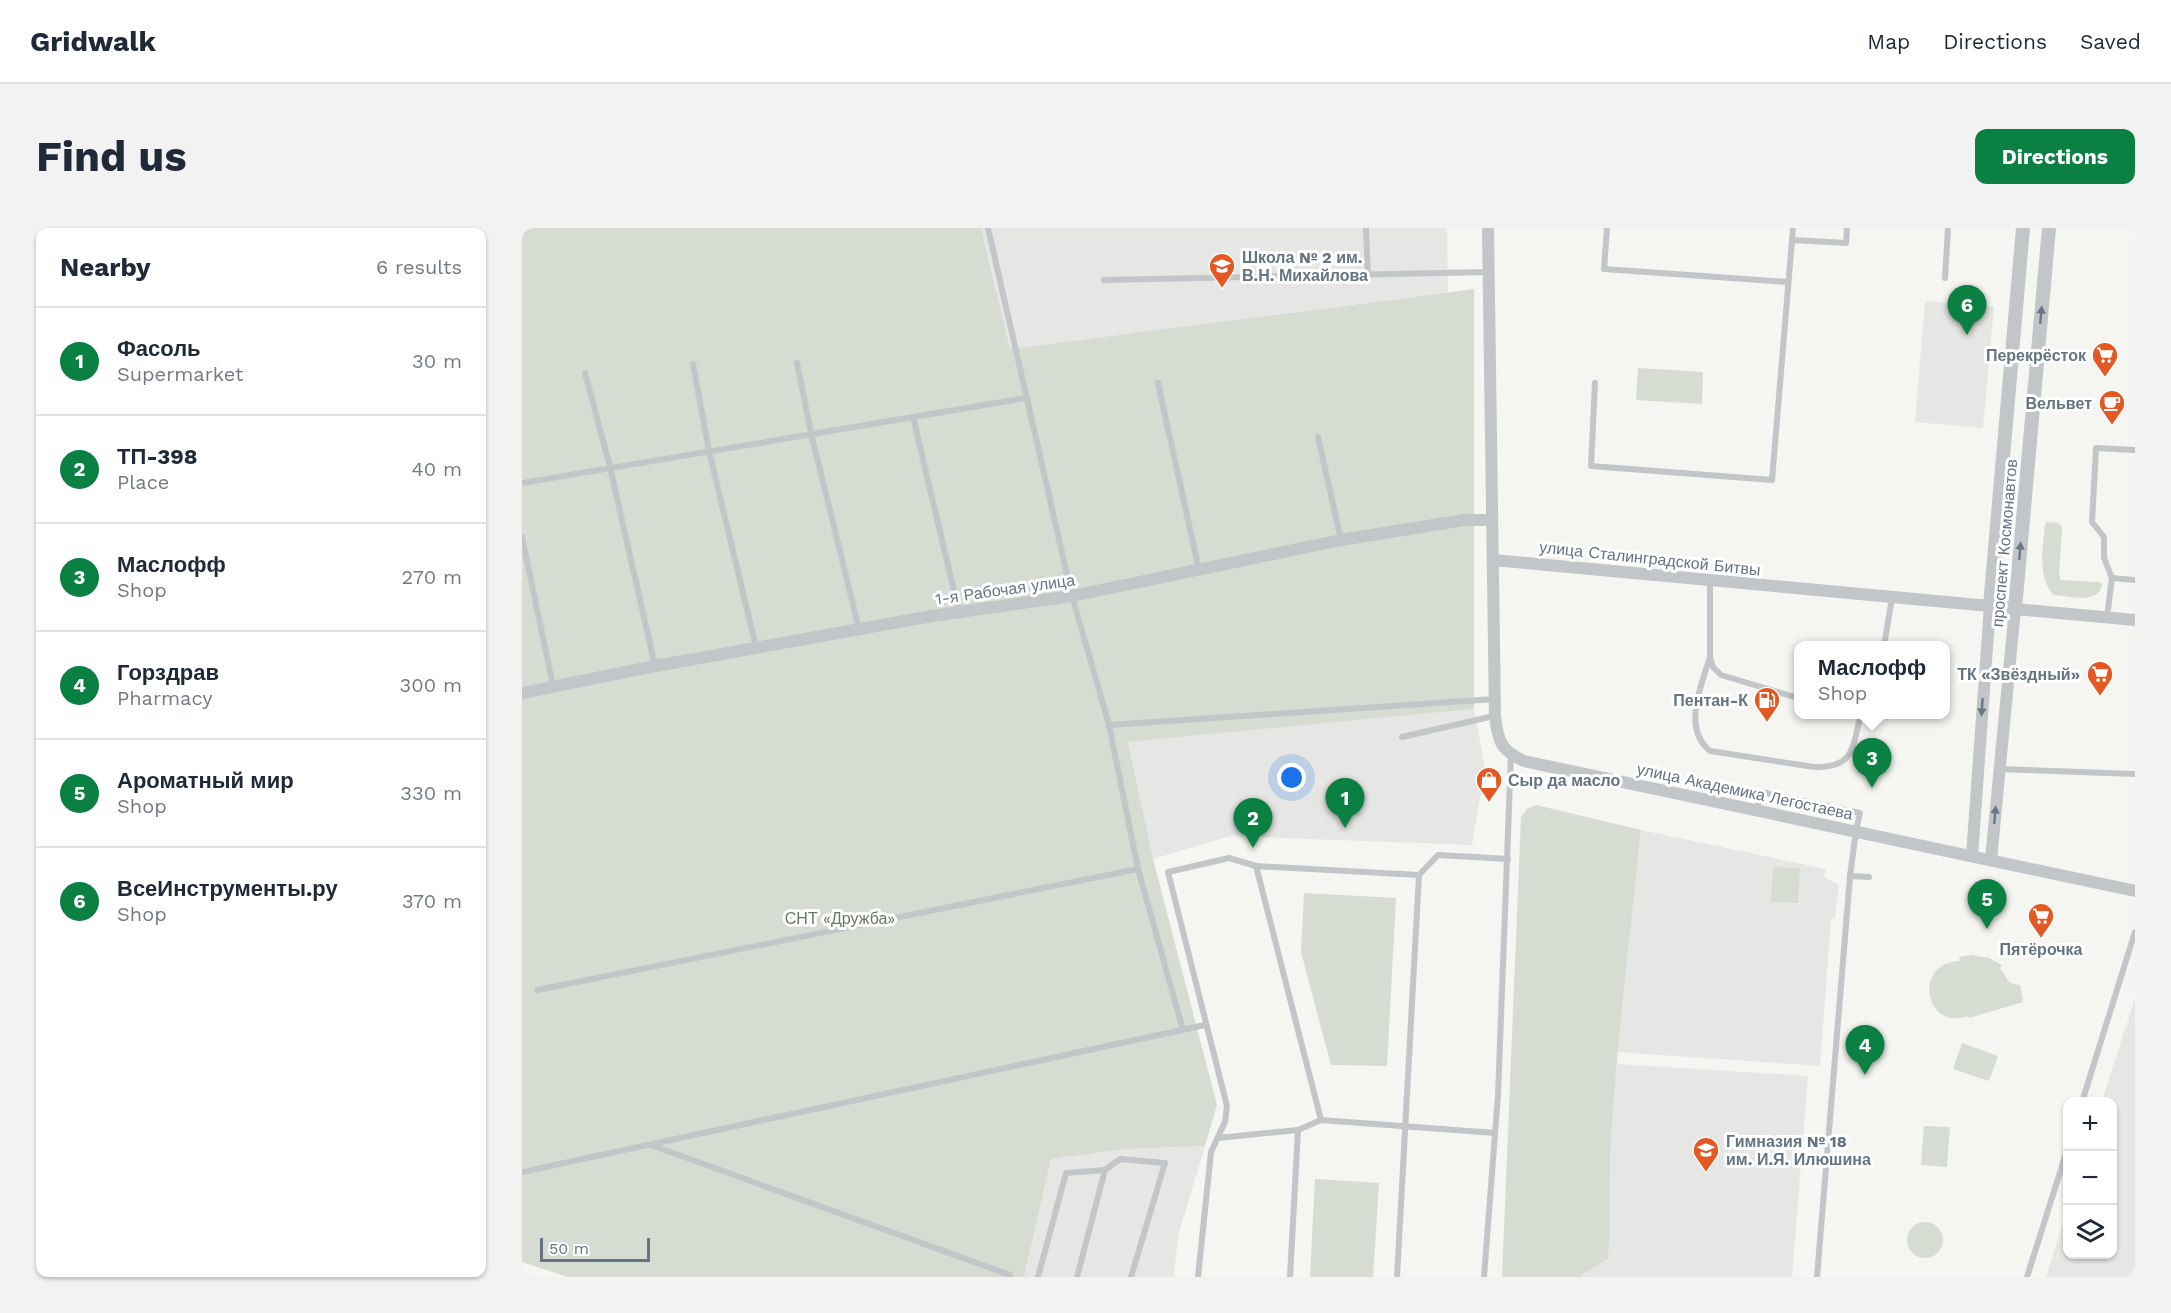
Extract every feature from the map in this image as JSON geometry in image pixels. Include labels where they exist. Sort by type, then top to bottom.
[{"type":"street","points":[[1488,228],[1495,716],[1501,746],[1511,755]]},
{"type":"street","name":"проспект Космонавтов","points":[[1972,856],[1990,606],[2023,228]]},
{"type":"street","name":"проспект Космонавтов","points":[[1991,860],[2049,228]]},
{"type":"street","name":"1-я Рабочая улица","points":[[522,693],[655,666],[932,616],[1072,596],[1341,540],[1464,520],[1492,520]]},
{"type":"street","name":"улица Сталинградской Битвы","points":[[1493,560],[2135,620]]},
{"type":"street","name":"улица Академика Легостаева","points":[[1511,755],[1524,761],[2135,891]]},
{"type":"lane","points":[[988,228],[1072,596],[1108,725],[1138,869],[1183,1030]]},
{"type":"lane","points":[[1366,228],[1368,274]]},
{"type":"lane","points":[[1607,228],[1605,269],[1788,282]]},
{"type":"lane","points":[[1595,383],[1591,466],[1772,480],[1793,228]]},
{"type":"lane","points":[[1792,240],[1846,243],[1847,228]]},
{"type":"lane","points":[[1945,278],[1948,228]]},
{"type":"lane","points":[[1104,280],[1489,272]]},
{"type":"lane","points":[[797,363],[811,434],[859,629]]},
{"type":"lane","points":[[693,364],[709,451],[756,648]]},
{"type":"lane","points":[[585,373],[610,467],[655,666]]},
{"type":"lane","points":[[1158,383],[1199,570]]},
{"type":"lane","points":[[522,483],[1026,398]]},
{"type":"lane","points":[[914,417],[960,613]]},
{"type":"lane","points":[[1318,437],[1341,540]]},
{"type":"lane","points":[[2107,617],[2112,578],[2104,558],[2104,537],[2092,522],[2096,448],[2135,450]]},
{"type":"lane","points":[[522,537],[554,686]]},
{"type":"lane","points":[[2112,578],[2135,580]]},
{"type":"lane","points":[[1710,581],[1710,657],[1713,668],[1721,675],[1794,697]]},
{"type":"lane","points":[[1885,641],[1892,598]]},
{"type":"lane","points":[[1710,657],[1699,691],[1696,715],[1696,733],[1701,744],[1710,751],[1814,767],[1831,766],[1840,763],[1850,755],[1860,719]]},
{"type":"lane","points":[[1108,725],[1495,699]]},
{"type":"lane","points":[[1402,737],[1495,716]]},
{"type":"lane","points":[[1484,1277],[1498,1095],[1511,755]]},
{"type":"lane","points":[[2000,769],[2135,774]]},
{"type":"lane","points":[[1757,810],[1761,792],[1860,813],[1850,876],[1817,1277]]},
{"type":"lane","points":[[1397,1277],[1419,875],[1438,855],[1508,858]]},
{"type":"lane","points":[[1198,1277],[1211,1152],[1225,1122],[1227,1106],[1168,872],[1229,858],[1256,866],[1419,875]]},
{"type":"lane","points":[[1256,866],[1321,1120]]},
{"type":"lane","points":[[537,990],[1138,869]]},
{"type":"lane","points":[[1850,876],[1869,878]]},
{"type":"lane","points":[[2083,1097],[2135,932]]},
{"type":"lane","points":[[522,1172],[1205,1025]]},
{"type":"lane","points":[[1218,1138],[1298,1130],[1321,1120],[1495,1133]]},
{"type":"lane","points":[[1290,1277],[1298,1130]]},
{"type":"lane","points":[[651,1145],[1010,1275]]},
{"type":"lane","points":[[2027,1277],[2066,1151]]},
{"type":"lane","points":[[1038,1277],[1066,1173],[1105,1170],[1120,1159],[1165,1163],[1131,1277]]},
{"type":"lane","points":[[1077,1277],[1105,1170]]},
{"type":"shaded area","name":"Школа № 2 им. В.Н. Михайлова","points":[[981,228],[1447,228],[1448,292],[1010,349]]},
{"type":"shaded area","points":[[1925,301],[1994,307],[1983,428],[1915,422]]},
{"type":"shaded area","points":[[1474,709],[1485,769],[1472,845],[1230,836],[1153,859],[1128,742]]},
{"type":"shaded area","points":[[1641,830],[1826,869],[1824,877],[1839,885],[1835,919],[1831,919],[1820,1066],[1617,1052]]},
{"type":"shaded area","points":[[2135,998],[2135,1277],[2046,1277],[2063,1224],[2063,1259],[2117,1259],[2117,1097],[2103,1097]]},
{"type":"shaded area","name":"Гимназия № 18 им. И.Я. Илюшина","points":[[1617,1064],[1808,1076],[1792,1277],[1580,1277],[1608,1259],[1611,1125]]},
{"type":"shaded area","points":[[1205,1146],[1178,1236],[1174,1277],[1024,1277],[1051,1159],[1127,1149]]},
{"type":"green space","name":"СНТ «Дружба»","points":[[522,228],[981,228],[1010,349],[1474,289],[1474,709],[1128,742],[1153,859],[1217,1105],[1205,1146],[1127,1149],[1051,1159],[1024,1277],[568,1277],[522,1262]]},
{"type":"green space","points":[[1638,368],[1703,372],[1702,404],[1636,400]]},
{"type":"green space","points":[[2047,522],[2058,523],[2062,527],[2059,575],[2061,580],[2099,582],[2102,584],[2096,595],[2083,598],[2054,595],[2049,588],[2042,562]]},
{"type":"green space","points":[[1536,805],[1641,830],[1612,1122],[1608,1259],[1580,1277],[1502,1277],[1521,817],[1527,809]]},
{"type":"green space","points":[[1773,867],[1800,868],[1798,903],[1771,902]]},
{"type":"green space","points":[[1304,893],[1396,898],[1387,1066],[1331,1065],[1301,952]]},
{"type":"green space","points":[[1972,955],[1989,958],[2002,965],[2000,968],[2010,983],[2020,985],[2023,1002],[1969,1018],[1968,1016],[1954,1018],[1942,1014],[1934,1006],[1930,995],[1930,984],[1935,973],[1945,965],[1960,961],[1959,957]]},
{"type":"green space","points":[[1962,1043],[1998,1056],[1989,1081],[1953,1069]]},
{"type":"green space","points":[[1924,1126],[1950,1127],[1947,1167],[1921,1165]]},
{"type":"green space","points":[[1315,1179],[1379,1183],[1373,1277],[1310,1277]]},
{"type":"green space","points":[[1925,1222],[1938,1227],[1943,1240],[1938,1253],[1925,1258],[1912,1253],[1907,1240],[1912,1227]]},
{"type":"place","name":"Школа № 2 им. В.Н. Михайлова","points":[[1222,289]]},
{"type":"place","name":"ВсеИнструменты.ру","points":[[1967,335]]},
{"type":"place","name":"Перекрёсток","points":[[2105,378]]},
{"type":"place","name":"Вельвет","points":[[2112,426]]},
{"type":"place","name":"ТК «Звёздный»","points":[[2100,697]]},
{"type":"place","name":"Пентан-К","points":[[1767,723]]},
{"type":"place","name":"Маслофф","points":[[1872,788]]},
{"type":"place","name":"Сыр да масло","points":[[1489,803]]},
{"type":"place","name":"Фасоль","points":[[1345,828]]},
{"type":"place","name":"ТП-398","points":[[1253,848]]},
{"type":"place","name":"Ароматный мир","points":[[1987,929]]},
{"type":"place","name":"Пятёрочка","points":[[2041,939]]},
{"type":"place","name":"Горздрав","points":[[1865,1075]]},
{"type":"place","name":"Гимназия № 18 им. И.Я. Илюшина","points":[[1706,1173]]}]
